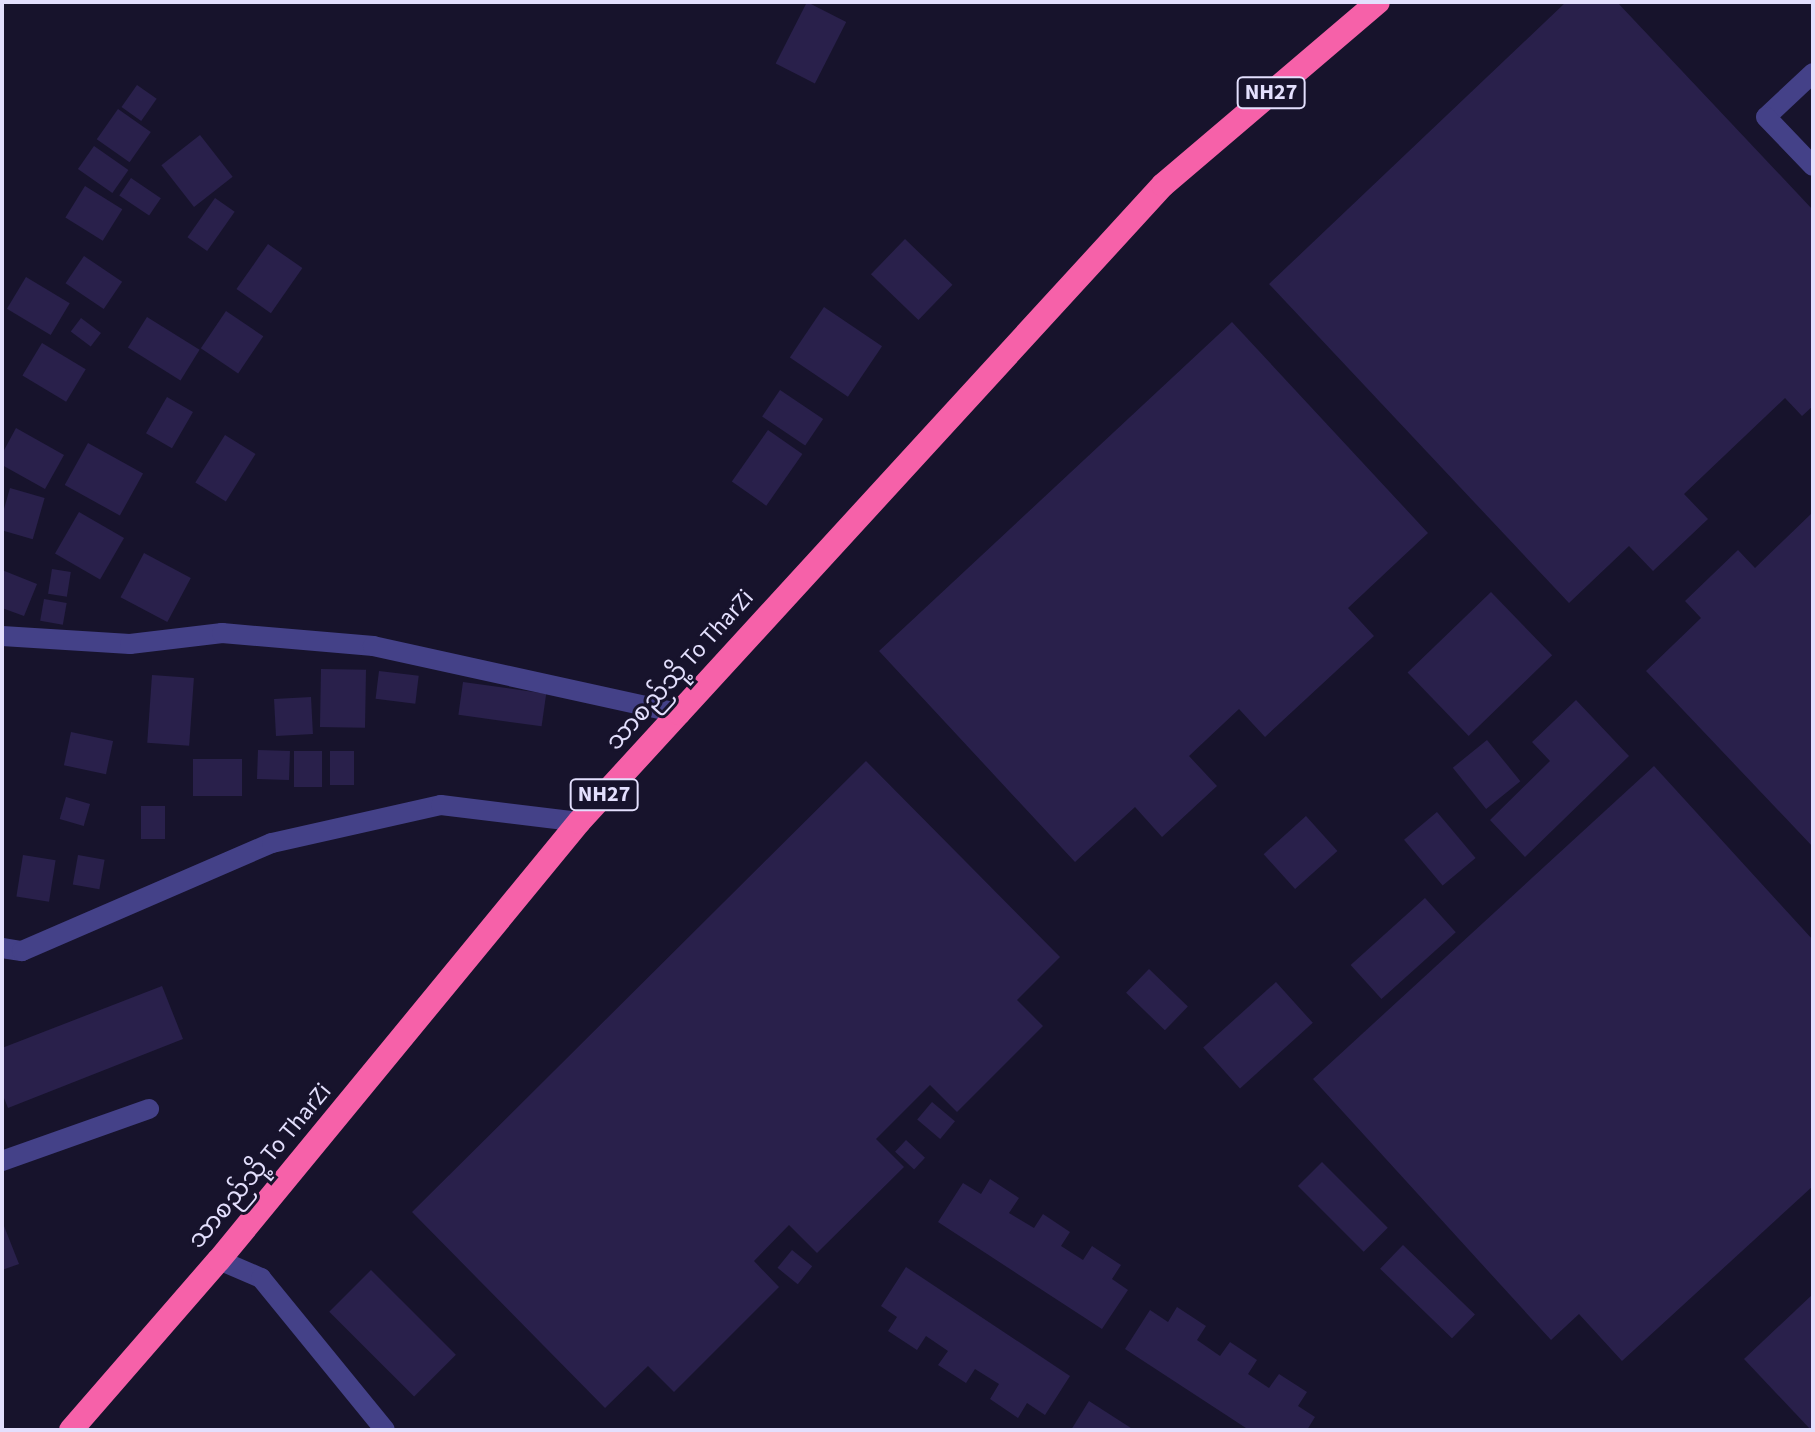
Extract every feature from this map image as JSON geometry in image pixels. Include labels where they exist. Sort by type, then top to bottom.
[{"type":"highway","name":"သာစည်သို့ To TharZi","points":[[71,1430],[219,1260],[579,822],[1163,185],[1378,2]]},
{"type":"street","points":[[1813,73],[1766,117],[1813,166]]},
{"type":"street","points":[[2,636],[130,644],[222,633],[373,646],[679,713]]},
{"type":"street","points":[[2,948],[22,951],[272,843],[441,805],[579,822]]},
{"type":"street","points":[[2,1161],[149,1109]]},
{"type":"street","points":[[219,1260],[261,1278],[385,1430]]},
{"type":"building","points":[[807,2],[846,22],[815,83],[776,63]]},
{"type":"building","points":[[1566,2],[1617,2],[1813,210],[1813,406],[1802,416],[1785,398],[1684,494],[1708,519],[1653,571],[1629,546],[1569,603],[1269,284]]},
{"type":"building","points":[[137,85],[157,99],[141,121],[122,107]]},
{"type":"building","points":[[118,109],[151,132],[130,162],[97,139]]},
{"type":"building","points":[[200,135],[233,177],[194,207],[161,165]]},
{"type":"building","points":[[94,146],[128,170],[112,193],[78,169]]},
{"type":"building","points":[[131,178],[161,198],[149,216],[119,195]]},
{"type":"building","points":[[85,186],[122,209],[103,241],[65,217]]},
{"type":"building","points":[[215,198],[235,212],[207,251],[187,237]]},
{"type":"building","points":[[905,239],[952,285],[918,320],[871,274]]},
{"type":"building","points":[[268,244],[302,268],[271,313],[236,289]]},
{"type":"building","points":[[84,256],[122,282],[104,309],[66,283]]},
{"type":"building","points":[[26,277],[70,303],[51,335],[7,309]]},
{"type":"building","points":[[824,307],[882,346],[848,397],[790,358]]},
{"type":"building","points":[[226,311],[263,336],[238,373],[201,348]]},
{"type":"building","points":[[147,317],[200,350],[181,380],[128,348]]},
{"type":"building","points":[[81,318],[101,333],[91,347],[71,332]]},
{"type":"building","points":[[1232,322],[1428,533],[1348,608],[1374,636],[1265,737],[1239,709],[1189,756],[1217,786],[1162,837],[1135,807],[1075,862],[879,651]]},
{"type":"building","points":[[42,343],[86,369],[66,402],[22,376]]},
{"type":"building","points":[[780,390],[823,419],[805,446],[762,417]]},
{"type":"building","points":[[167,397],[193,412],[172,448],[146,433]]},
{"type":"building","points":[[16,428],[64,455],[45,489],[2,465],[2,454]]},
{"type":"building","points":[[768,430],[802,454],[766,506],[732,482]]},
{"type":"building","points":[[225,435],[256,454],[226,502],[195,482]]},
{"type":"building","points":[[88,443],[143,474],[120,516],[65,485]]},
{"type":"building","points":[[10,488],[45,498],[33,539],[2,530],[2,516]]},
{"type":"building","points":[[79,512],[124,538],[100,580],[55,554]]},
{"type":"building","points":[[1813,512],[1813,847],[1646,671],[1701,618],[1685,601],[1738,550],[1755,568]]},
{"type":"building","points":[[144,553],[191,578],[167,622],[121,597]]},
{"type":"building","points":[[52,569],[71,572],[67,597],[48,594]]},
{"type":"building","points":[[2,570],[37,584],[24,616],[2,608]]},
{"type":"building","points":[[1491,592],[1552,655],[1469,736],[1408,673]]},
{"type":"building","points":[[44,599],[67,603],[63,625],[40,621]]},
{"type":"building","points":[[321,669],[366,670],[365,728],[320,727]]},
{"type":"building","points":[[379,671],[419,676],[415,704],[376,699]]},
{"type":"building","points":[[152,675],[194,678],[189,746],[147,743]]},
{"type":"building","points":[[463,682],[546,694],[542,726],[458,715]]},
{"type":"building","points":[[311,697],[313,734],[276,736],[274,699]]},
{"type":"building","points":[[1576,700],[1629,756],[1525,857],[1490,820],[1550,761],[1532,742]]},
{"type":"building","points":[[71,732],[113,741],[106,774],[64,765]]},
{"type":"building","points":[[1487,740],[1520,781],[1486,809],[1453,768]]},
{"type":"building","points":[[258,750],[290,751],[289,780],[257,779]]},
{"type":"building","points":[[294,751],[322,751],[322,787],[294,787]]},
{"type":"building","points":[[330,751],[354,751],[354,785],[330,785]]},
{"type":"building","points":[[193,759],[242,759],[242,796],[193,796]]},
{"type":"building","points":[[866,761],[1060,957],[1017,1000],[1043,1026],[957,1112],[930,1085],[876,1139],[904,1167],[817,1253],[789,1225],[754,1261],[779,1287],[674,1392],[648,1366],[605,1408],[412,1212]]},
{"type":"building","points":[[1654,766],[1813,940],[1813,1186],[1622,1361],[1579,1314],[1551,1340],[1313,1079]]},
{"type":"building","points":[[66,797],[90,804],[84,826],[60,819]]},
{"type":"building","points":[[141,806],[165,806],[165,839],[141,839]]},
{"type":"building","points":[[1437,812],[1476,858],[1443,886],[1404,840]]},
{"type":"building","points":[[1306,816],[1337,851],[1295,889],[1264,854]]},
{"type":"building","points":[[23,855],[56,860],[49,902],[16,896]]},
{"type":"building","points":[[78,855],[105,860],[99,889],[73,885]]},
{"type":"building","points":[[1425,898],[1456,932],[1381,999],[1351,965]]},
{"type":"building","points":[[1149,969],[1188,1007],[1165,1030],[1126,993]]},
{"type":"building","points":[[1276,982],[1313,1023],[1240,1088],[1203,1048]]},
{"type":"building","points":[[162,986],[183,1039],[8,1108],[2,1093],[2,1048]]},
{"type":"building","points":[[932,1102],[955,1121],[940,1139],[917,1120]]},
{"type":"building","points":[[906,1140],[925,1158],[914,1169],[895,1152]]},
{"type":"building","points":[[1322,1162],[1388,1228],[1364,1252],[1298,1186]]},
{"type":"building","points":[[990,1179],[1019,1198],[1009,1213],[1034,1228],[1043,1214],[1070,1232],[1061,1246],[1083,1260],[1092,1246],[1121,1265],[1112,1279],[1128,1290],[1102,1329],[938,1222],[963,1183],[981,1194]]},
{"type":"building","points":[[2,1221],[19,1264],[2,1270]]},
{"type":"building","points":[[1403,1245],[1475,1314],[1452,1338],[1380,1269]]},
{"type":"building","points":[[792,1250],[812,1266],[798,1284],[778,1268]]},
{"type":"building","points":[[906,1267],[1070,1376],[1045,1415],[1027,1403],[1018,1418],[990,1399],[999,1384],[975,1369],[966,1383],[938,1365],[948,1351],[926,1336],[917,1350],[888,1331],[897,1317],[881,1306]]},
{"type":"building","points":[[371,1270],[456,1355],[414,1397],[329,1312]]},
{"type":"building","points":[[1813,1294],[1813,1430],[1811,1430],[1744,1359]]},
{"type":"building","points":[[1177,1307],[1206,1326],[1197,1340],[1220,1356],[1230,1342],[1257,1360],[1248,1374],[1269,1388],[1279,1374],[1307,1392],[1298,1406],[1315,1417],[1307,1430],[1249,1430],[1125,1349],[1150,1310],[1168,1322]]},
{"type":"building","points":[[1089,1401],[1134,1430],[1071,1430]]}]
